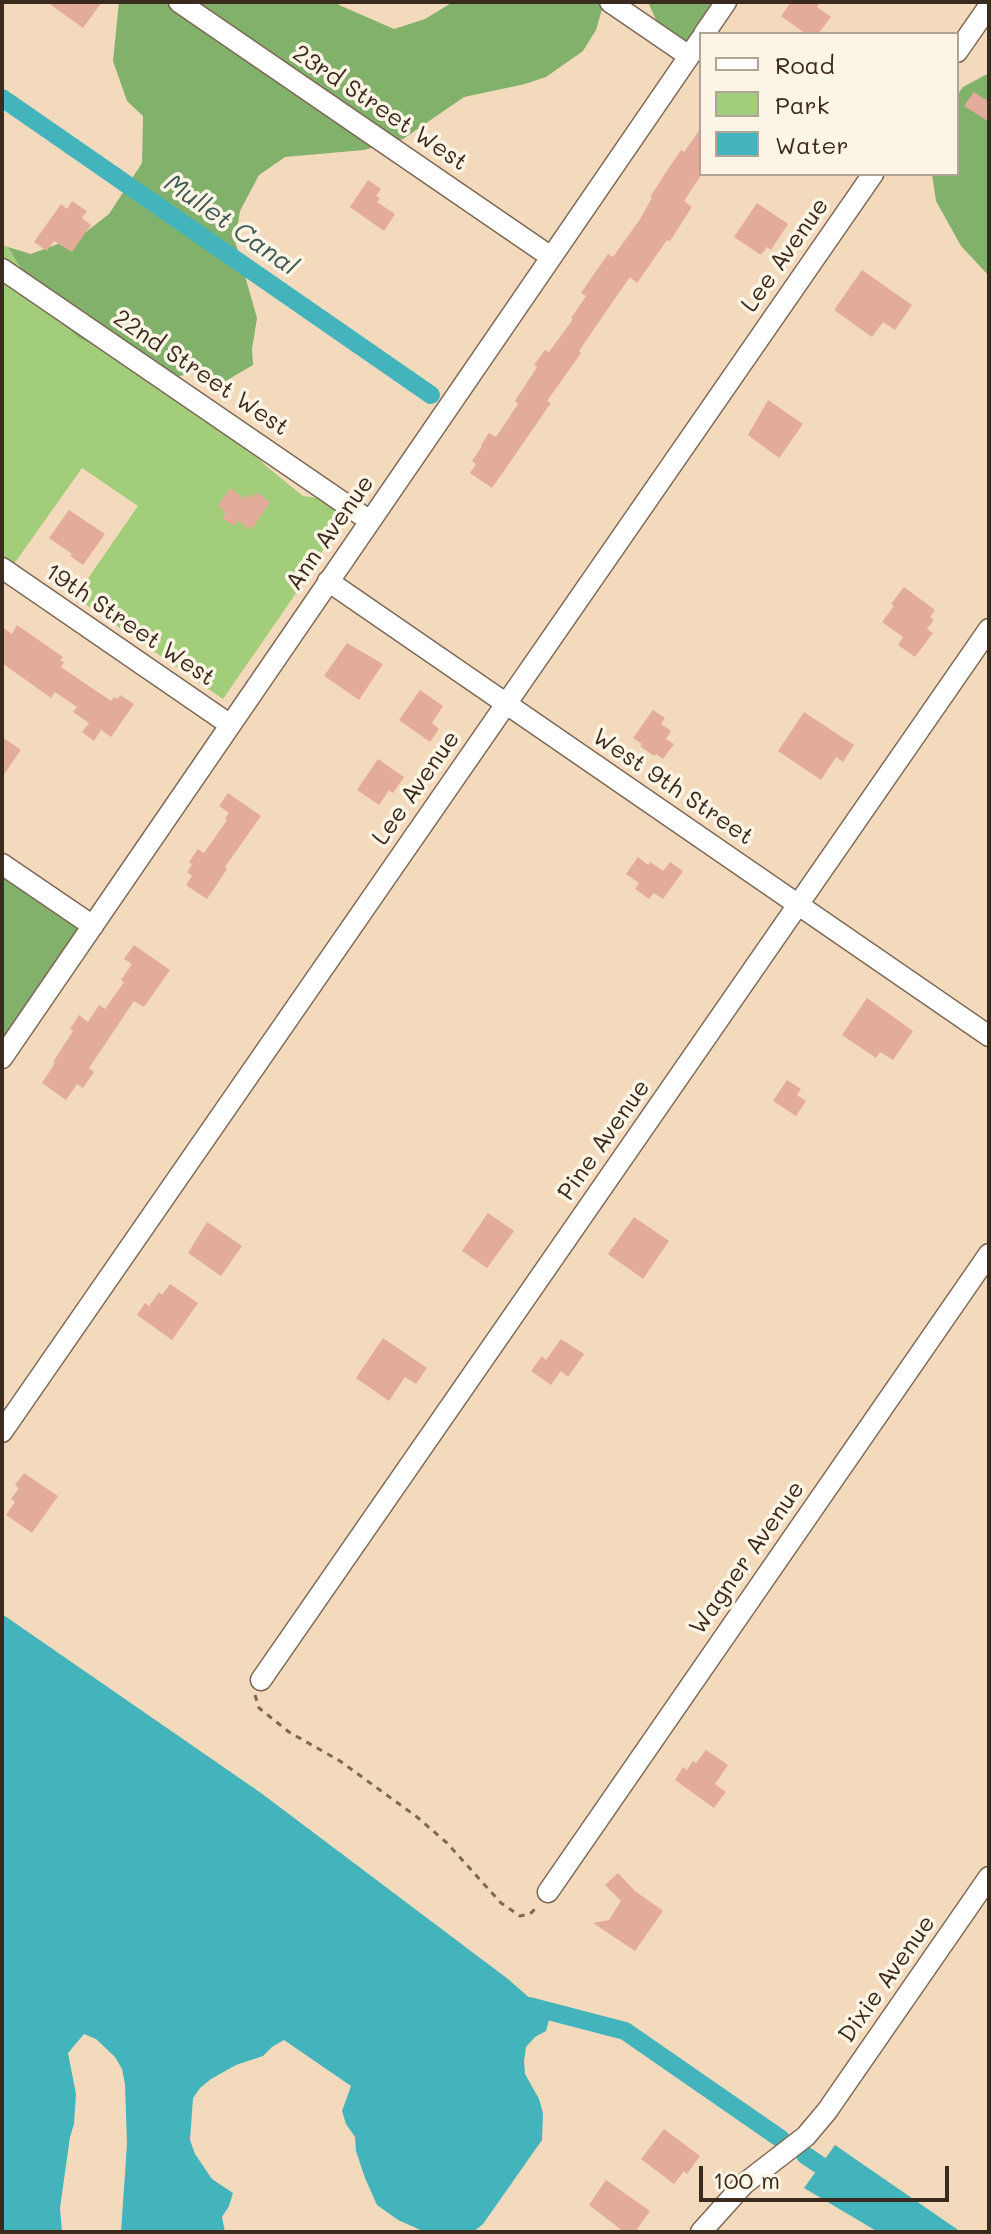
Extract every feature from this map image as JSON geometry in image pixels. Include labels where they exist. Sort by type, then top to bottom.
[{"type":"street","name":"23rd Street West","points":[[179,2],[551,257]]},
{"type":"street","points":[[610,2],[695,48]]},
{"type":"street","points":[[705,32],[726,2]]},
{"type":"street","points":[[959,49],[989,6]]},
{"type":"street","name":"Ann Avenue","points":[[2,1058],[695,48]]},
{"type":"street","name":"Lee Avenue","points":[[2,1432],[872,176]]},
{"type":"street","name":"22nd Street West","points":[[2,269],[370,521]]},
{"type":"street","name":"19th Street West","points":[[2,568],[229,724]]},
{"type":"street","name":"West 9th Street","points":[[328,581],[989,1036]]},
{"type":"street","name":"Pine Avenue","points":[[261,1680],[989,629]]},
{"type":"street","points":[[2,864],[93,926]]},
{"type":"street","name":"Wagner Avenue","points":[[548,1892],[989,1254]]},
{"type":"street","name":"Dixie Avenue","points":[[701,2232],[744,2184],[806,2136],[827,2111],[989,1877]]},
{"type":"path","points":[[261,1680],[255,1696],[259,1708],[289,1732],[340,1761],[417,1817],[447,1843],[501,1903],[520,1916],[530,1914],[548,1892]]},
{"type":"green space","points":[[119,2],[337,2],[394,29],[425,19],[453,2],[604,2],[596,30],[583,51],[546,77],[464,97],[403,139],[364,150],[285,157],[259,175],[240,211],[235,241],[257,318],[253,365],[224,382],[198,371],[169,379],[79,338],[42,304],[8,247],[31,254],[82,235],[109,214],[142,163],[143,116],[127,101],[113,61]]},
{"type":"green space","points":[[648,2],[730,2],[708,32],[699,32],[699,44],[686,62],[661,31]]},
{"type":"green space","points":[[989,73],[989,276],[961,246],[936,201],[932,176],[959,176],[959,92]]},
{"type":"green space","points":[[2,245],[8,247],[42,304],[246,444],[266,466],[303,496],[350,502],[308,576],[223,699],[75,597],[138,506],[82,468],[2,581]]},
{"type":"green space","points":[[2,877],[87,932],[2,1056]]},
{"type":"water","points":[[2,1614],[261,1793],[508,1979],[550,2016],[546,2031],[526,2047],[524,2061],[525,2074],[543,2113],[542,2140],[483,2224],[473,2232],[425,2232],[398,2220],[377,2205],[356,2151],[355,2137],[342,2111],[351,2086],[284,2040],[263,2056],[236,2065],[211,2079],[193,2098],[190,2140],[195,2154],[212,2179],[233,2193],[222,2217],[225,2232],[121,2232],[127,2144],[125,2084],[115,2057],[96,2039],[84,2034],[68,2053],[76,2094],[60,2208],[62,2232],[2,2232]]},
{"type":"water","points":[[835,2145],[961,2232],[878,2232],[804,2188]]},
{"type":"building","points":[[47,2],[102,2],[83,28]]},
{"type":"building","points":[[791,2],[821,2],[817,7],[831,17],[820,32],[803,32],[781,16]]},
{"type":"building","points":[[974,92],[989,102],[989,122],[964,106]]},
{"type":"building","points":[[699,131],[700,176],[684,201],[692,207],[637,283],[630,277],[547,401],[551,403],[492,488],[470,473],[476,464],[472,461],[481,445],[489,433],[496,437],[518,404],[515,401],[537,367],[534,365],[545,350],[549,352],[573,319],[586,296],[581,293],[608,254],[613,257],[640,219],[670,166],[681,150],[684,152]]},
{"type":"building","points":[[368,180],[381,189],[376,196],[380,198],[377,202],[395,214],[384,231],[350,207]]},
{"type":"building","points":[[72,201],[87,211],[82,218],[91,225],[72,252],[54,241],[47,251],[34,242],[61,204],[67,209]]},
{"type":"building","points":[[757,203],[788,224],[771,250],[767,247],[761,255],[734,237]]},
{"type":"building","points":[[862,270],[912,305],[895,330],[883,322],[872,337],[834,310]]},
{"type":"building","points":[[768,400],[803,424],[779,458],[748,435]]},
{"type":"building","points":[[230,488],[245,499],[248,494],[253,497],[256,492],[270,502],[251,530],[238,521],[234,526],[222,518],[226,512],[218,506]]},
{"type":"building","points":[[69,510],[105,534],[83,565],[49,538]]},
{"type":"building","points":[[904,587],[935,610],[930,617],[934,620],[927,629],[933,633],[915,657],[898,645],[903,637],[882,622]]},
{"type":"building","points":[[17,625],[63,657],[61,667],[111,701],[120,695],[134,704],[111,737],[101,730],[94,741],[82,732],[89,723],[73,712],[77,707],[55,692],[51,698],[2,663],[2,627],[12,634]]},
{"type":"building","points":[[347,643],[383,664],[359,700],[324,676]]},
{"type":"building","points":[[420,690],[443,706],[432,723],[439,729],[430,742],[399,720]]},
{"type":"building","points":[[653,710],[665,718],[661,724],[671,731],[666,739],[674,744],[663,759],[656,754],[654,756],[633,738]]},
{"type":"building","points":[[804,712],[854,745],[843,762],[836,757],[821,780],[778,751]]},
{"type":"building","points":[[2,737],[21,750],[2,777]]},
{"type":"building","points":[[378,759],[404,777],[393,793],[389,790],[379,805],[357,790]]},
{"type":"building","points":[[228,793],[261,816],[207,899],[186,885],[192,876],[187,872],[192,865],[189,862],[198,849],[204,853],[227,820],[225,818],[229,813],[219,806]]},
{"type":"building","points":[[638,857],[663,871],[670,862],[683,871],[663,899],[654,893],[649,899],[635,889],[639,883],[626,874]]},
{"type":"building","points":[[134,945],[170,970],[144,1007],[134,1001],[89,1068],[94,1072],[83,1088],[77,1084],[66,1100],[42,1083],[79,1015],[88,1022],[99,1005],[105,1009],[124,982],[121,980],[132,964],[124,959]]},
{"type":"building","points":[[867,998],[913,1031],[893,1060],[880,1052],[876,1058],[842,1035]]},
{"type":"building","points":[[787,1080],[801,1089],[797,1095],[806,1101],[796,1116],[773,1101]]},
{"type":"building","points":[[488,1213],[514,1231],[487,1268],[462,1251]]},
{"type":"building","points":[[634,1217],[669,1241],[643,1279],[608,1254]]},
{"type":"building","points":[[207,1222],[242,1246],[221,1276],[188,1253]]},
{"type":"building","points":[[170,1284],[198,1303],[172,1340],[137,1315],[145,1303],[149,1306],[159,1292],[162,1295]]},
{"type":"building","points":[[383,1338],[427,1368],[416,1384],[405,1377],[389,1401],[356,1378]]},
{"type":"building","points":[[561,1339],[584,1354],[568,1377],[561,1371],[551,1385],[531,1371],[542,1356],[546,1360]]},
{"type":"building","points":[[24,1473],[58,1496],[32,1533],[6,1515],[15,1502],[11,1499],[19,1488],[15,1485]]},
{"type":"building","points":[[706,1750],[728,1765],[715,1784],[726,1792],[714,1808],[675,1780],[683,1767],[687,1770]]},
{"type":"building","points":[[618,1873],[635,1891],[663,1911],[635,1951],[593,1923],[609,1920],[621,1901],[605,1885]]},
{"type":"building","points":[[664,2129],[700,2156],[687,2174],[684,2171],[674,2184],[641,2159]]},
{"type":"building","points":[[606,2180],[650,2211],[635,2232],[624,2232],[589,2205]]},
{"type":"waterway","name":"Mullet Canal","points":[[2,98],[431,395]]},
{"type":"waterway","points":[[529,2006],[625,2031],[781,2139]]},
{"type":"waterway","points":[[805,2155],[839,2178]]}]
